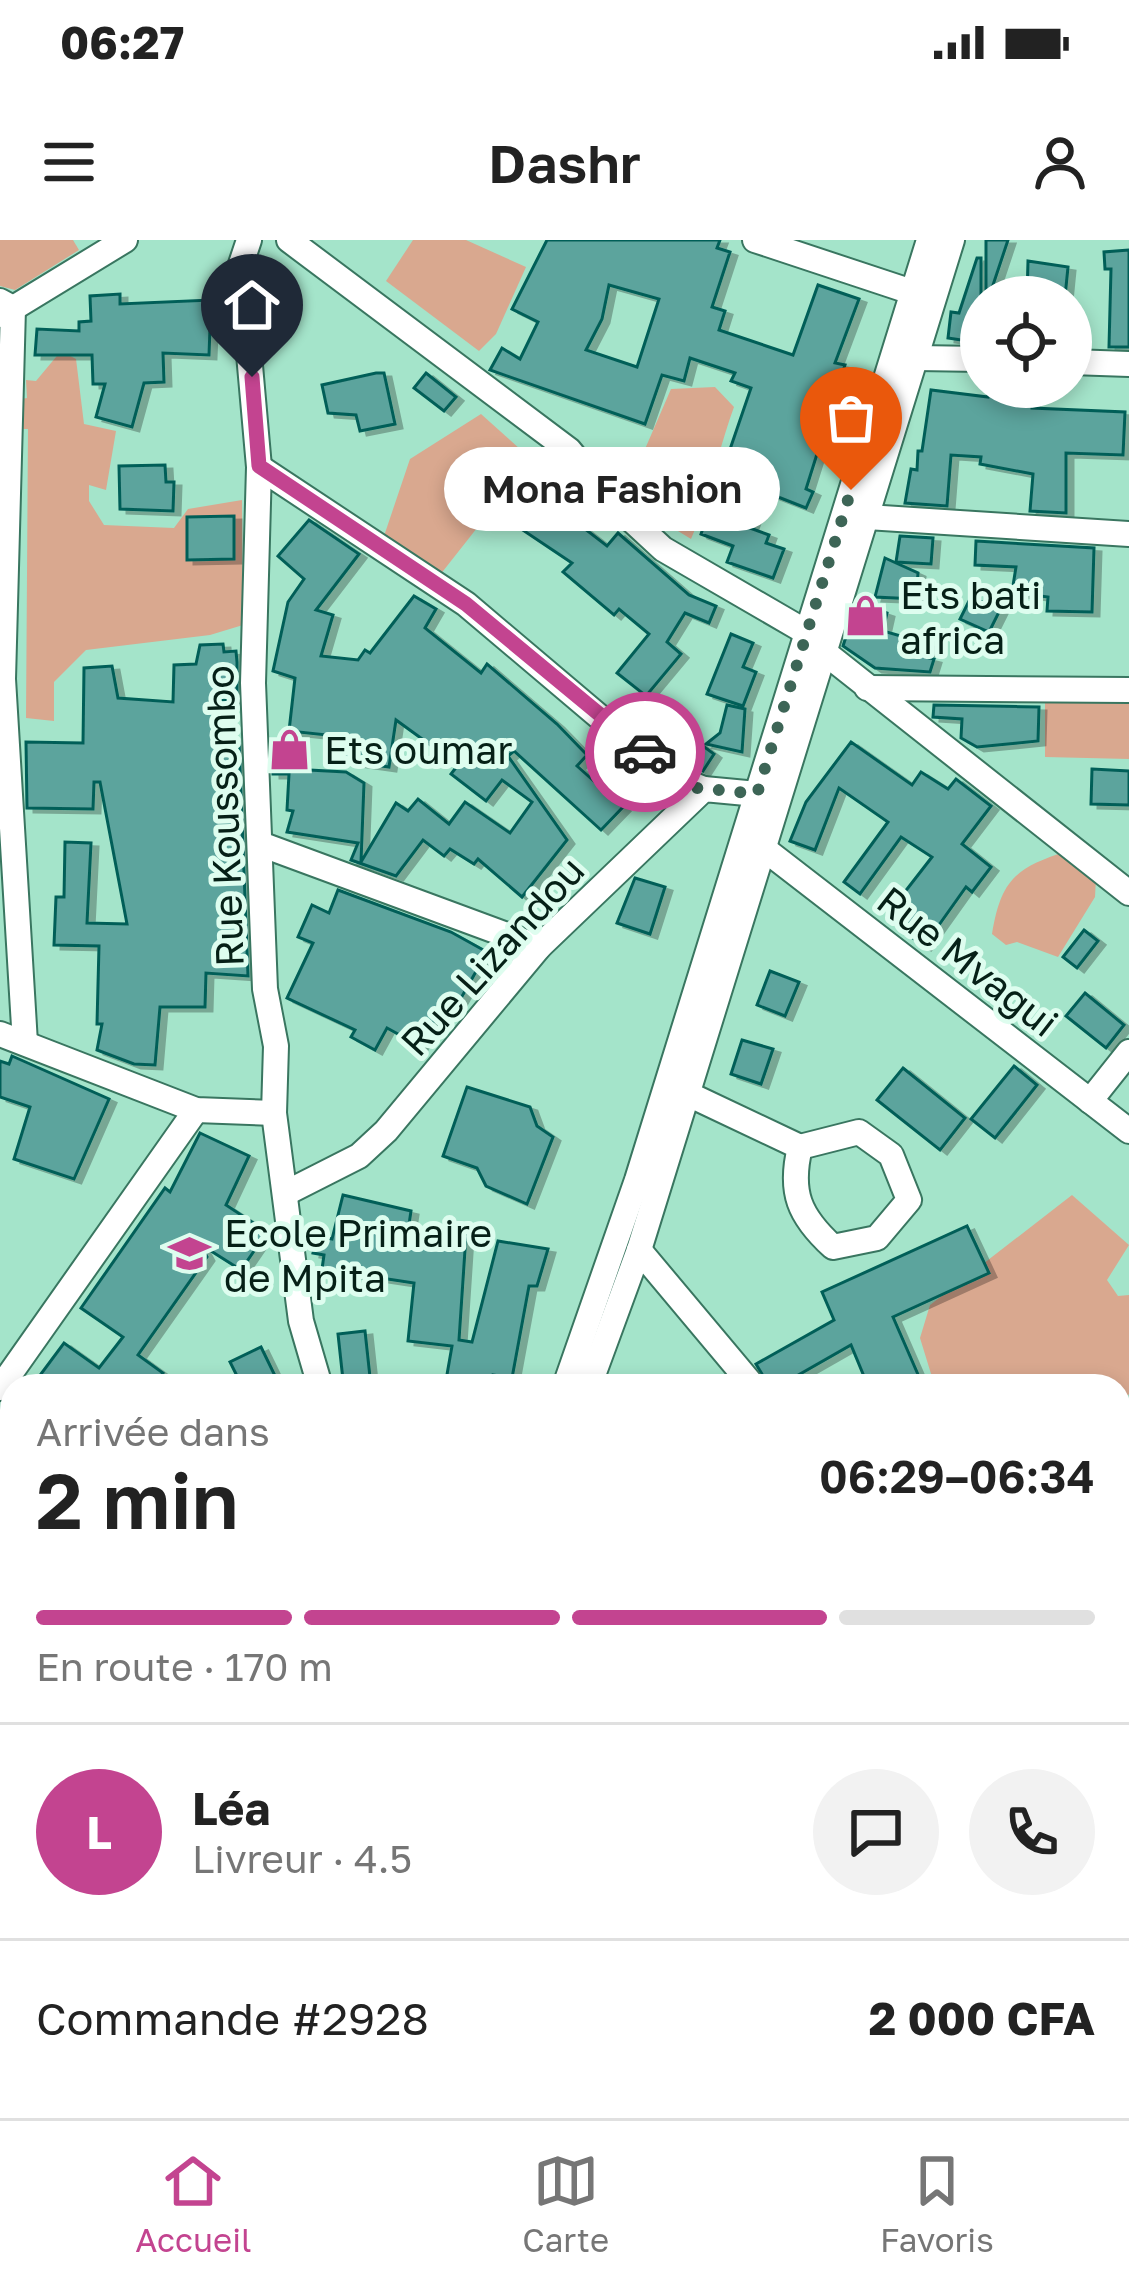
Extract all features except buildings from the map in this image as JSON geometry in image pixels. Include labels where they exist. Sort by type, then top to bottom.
[{"type":"street","points":[[25,1043],[3,679],[4,308],[124,240]]},
{"type":"street","name":"Rue Koussombo","points":[[250,240],[241,264],[259,466],[253,683],[263,845],[265,989],[276,1046],[274,1113],[301,1321],[316,1374]]},
{"type":"street","points":[[289,240],[569,450],[610,500],[663,549],[806,632]]},
{"type":"street","points":[[755,240],[912,292]]},
{"type":"street","points":[[570,1374],[637,1180],[929,240]]},
{"type":"street","points":[[593,1374],[639,1250],[952,240]]},
{"type":"street","points":[[917,358],[960,359]]},
{"type":"street","points":[[1092,363],[1129,364]]},
{"type":"street","points":[[259,466],[466,604],[667,774],[704,789],[757,794]]},
{"type":"street","points":[[867,517],[1129,534]]},
{"type":"street","points":[[824,652],[1129,893]]},
{"type":"street","points":[[867,688],[1129,690]]},
{"type":"street","name":"Rue Lizandou","points":[[286,1193],[359,1156],[386,1131],[539,947],[704,789]]},
{"type":"street","points":[[263,845],[539,947]]},
{"type":"street","name":"Rue Mvagui","points":[[763,848],[1129,1131]]},
{"type":"street","points":[[0,1034],[196,1110],[274,1113]]},
{"type":"street","points":[[1090,1101],[1129,1052]]},
{"type":"street","points":[[688,1094],[800,1147],[859,1132],[892,1155],[909,1200],[877,1238],[833,1247],[804,1221],[792,1180],[800,1147]]},
{"type":"street","points":[[10,1374],[196,1110]]},
{"type":"street","points":[[639,1250],[743,1374]]},
{"type":"shaded area","points":[[0,240],[73,240],[79,250],[15,290],[0,286]]},
{"type":"shaded area","points":[[413,240],[466,240],[526,267],[496,334],[479,351],[386,281]]},
{"type":"shaded area","points":[[61,351],[76,359],[84,424],[116,431],[106,490],[89,485],[89,501],[104,525],[174,528],[188,509],[242,500],[243,625],[210,635],[86,650],[54,682],[54,721],[26,718],[28,429],[16,429],[15,400],[27,398],[26,380],[36,381]]},
{"type":"shaded area","points":[[715,387],[734,407],[691,539],[626,499],[614,475],[628,450],[645,449],[671,389]]},
{"type":"shaded area","points":[[481,414],[520,449],[469,520],[477,528],[436,580],[384,536],[410,459]]},
{"type":"shaded area","points":[[1045,697],[1129,704],[1129,759],[1045,757]]},
{"type":"shaded area","points":[[1067,851],[1096,878],[1095,897],[1058,957],[1017,942],[1006,945],[992,934],[1006,888],[1023,870]]},
{"type":"shaded area","points":[[1072,1195],[1129,1245],[1107,1280],[1118,1296],[1129,1295],[1129,1374],[931,1374],[920,1338],[930,1305]]},
{"type":"way so far","points":[[645,752],[688,787],[757,794],[851,490]]},
{"type":"place","name":"Mona Fashion","points":[[851,490]]},
{"type":"place","name":"Ets bati africa","points":[[866,616]]},
{"type":"place","name":"Ets oumar","points":[[290,749]]},
{"type":"place","name":"Ecole Primaire de Mpita","points":[[190,1254]]},
{"type":"route","points":[[252,377],[259,466],[466,604],[645,752]]}]
